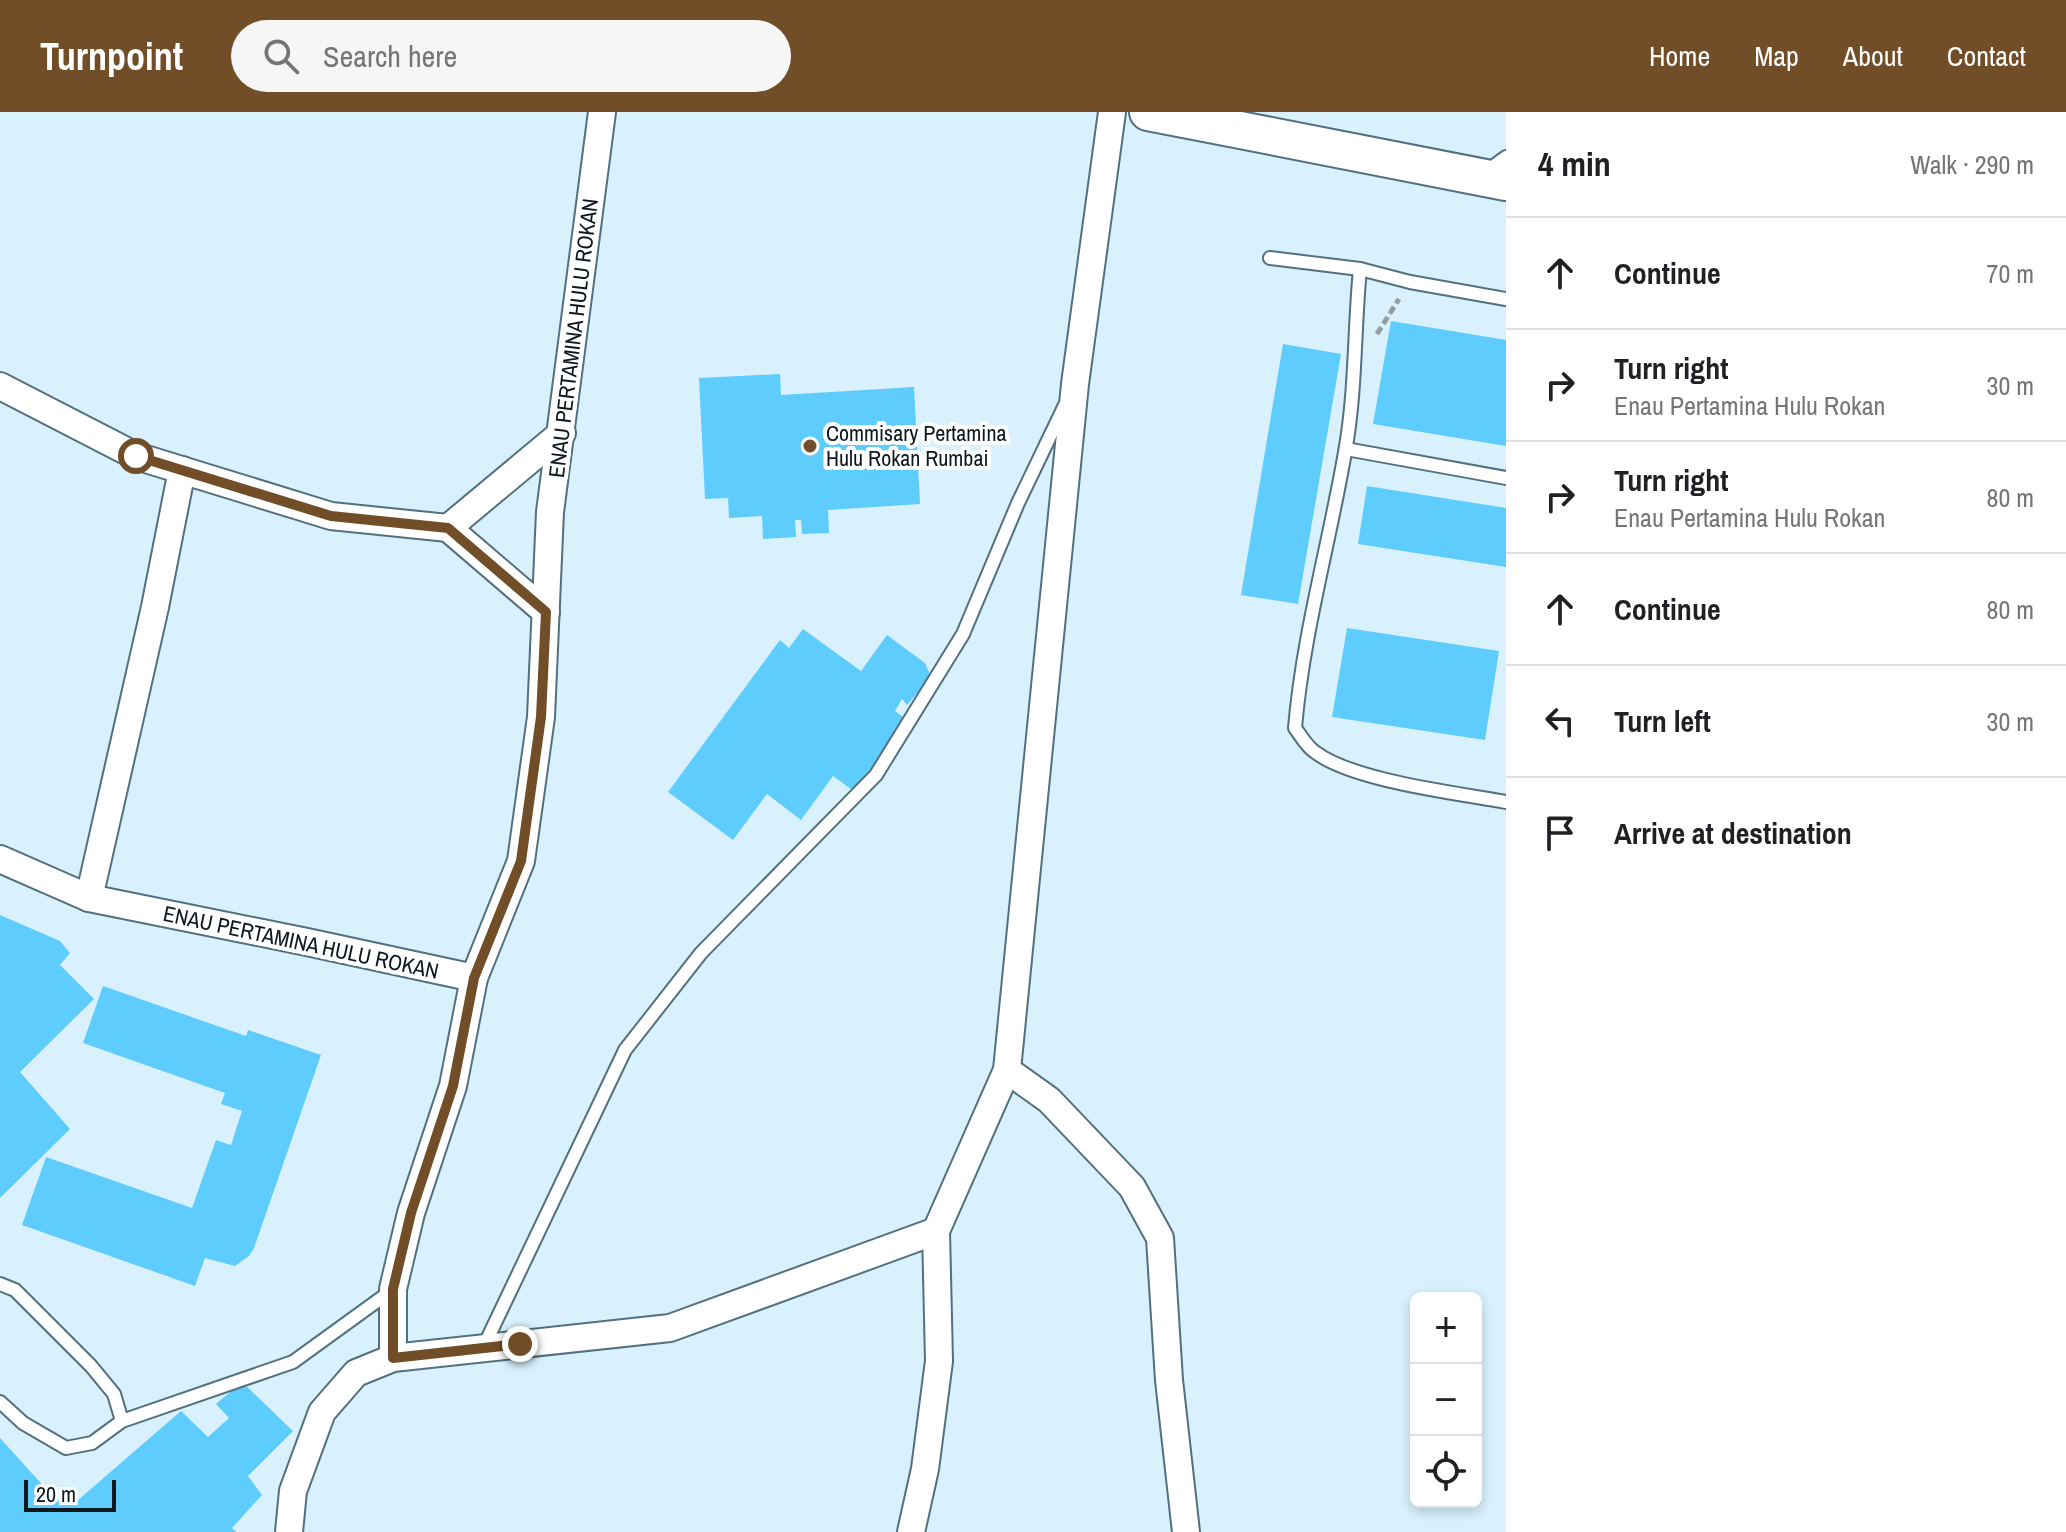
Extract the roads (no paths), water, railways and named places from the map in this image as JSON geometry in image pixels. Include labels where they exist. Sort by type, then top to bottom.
[{"type":"street","name":"ENAU PERTAMINA HULU ROKAN","points":[[0,859],[89,898],[474,978],[521,861],[541,717],[550,512],[602,112]]},
{"type":"street","points":[[911,1532],[925,1469],[939,1361],[936,1231],[1007,1070],[1075,384],[1112,112]]},
{"type":"street","points":[[1148,112],[1497,172]]},
{"type":"street","points":[[0,386],[136,456],[331,516],[448,528],[546,612]]},
{"type":"street","points":[[448,528],[562,433]]},
{"type":"street","points":[[89,898],[155,607],[182,470]]},
{"type":"street","points":[[393,1358],[393,1289],[411,1213],[453,1086],[474,978]]},
{"type":"street","points":[[1007,1070],[1049,1100],[1132,1187],[1160,1238],[1169,1380],[1186,1532]]},
{"type":"street","points":[[289,1532],[293,1491],[322,1412],[356,1373],[393,1358],[670,1328],[936,1231]]},
{"type":"lane","points":[[1270,258],[1360,269],[1410,282],[1506,299]]},
{"type":"lane","points":[[1360,269],[1355,369],[1346,449],[1300,670],[1295,728],[1313,751],[1337,765],[1405,783],[1506,802]]},
{"type":"lane","points":[[483,1346],[625,1050],[701,953],[876,775],[963,634],[1018,503],[1075,384]]},
{"type":"lane","points":[[1346,449],[1506,478]]},
{"type":"lane","points":[[0,1284],[15,1290],[91,1366],[114,1394],[122,1421]]},
{"type":"lane","points":[[0,1402],[23,1423],[66,1448],[92,1443],[122,1421],[293,1362],[393,1289]]},
{"type":"place","name":"Commisary Pertamina Hulu Rokan Rumbai","points":[[810,446]]}]
